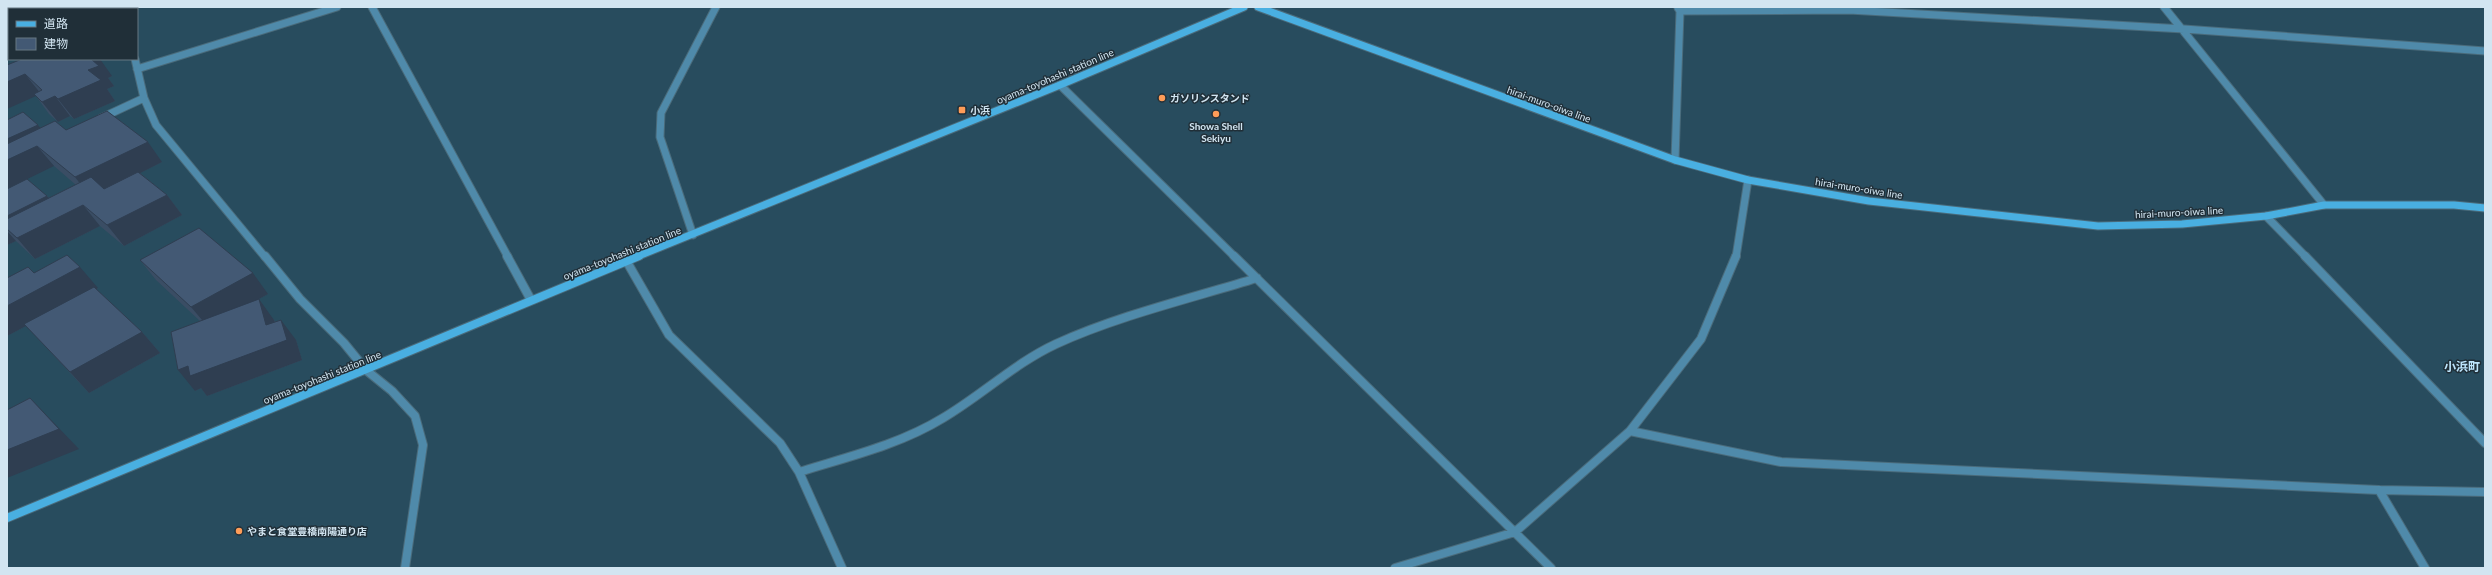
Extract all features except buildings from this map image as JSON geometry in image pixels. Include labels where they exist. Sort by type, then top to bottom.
[{"type":"main road","name":"oyama-toyohashi station line","points":[[7,518],[366,370],[531,300],[1060,85],[1244,7]]},
{"type":"main road","name":"hirai-muro-oiwa line","points":[[1258,7],[1675,160],[1748,180],[1869,201],[2027,220],[2098,226],[2182,224],[2266,216],[2324,205],[2454,205],[2485,208]]},
{"type":"street","points":[[137,69],[337,7]]},
{"type":"street","points":[[372,7],[531,300]]},
{"type":"street","points":[[693,235],[660,137],[661,113],[716,7]]},
{"type":"street","points":[[2164,7],[2184,29],[2324,205]]},
{"type":"street","points":[[1675,160],[1679,9],[1849,10],[2184,29],[2485,51]]},
{"type":"street","points":[[135,60],[144,98],[156,125],[300,299],[344,343],[366,370],[392,392],[415,416],[423,445],[405,568]]},
{"type":"street","points":[[1060,85],[1551,568]]},
{"type":"street","points":[[93,122],[144,98]]},
{"type":"street","points":[[1395,568],[1515,532],[1630,431],[1701,340],[1735,262],[1748,180]]},
{"type":"street","points":[[2266,216],[2485,442]]},
{"type":"street","points":[[627,262],[669,335],[780,443],[799,472],[842,568]]},
{"type":"street","points":[[799,472],[899,440],[932,424],[1028,358],[1056,344],[1085,332],[1257,278]]},
{"type":"street","points":[[1630,431],[1781,462],[2379,490],[2485,492]]},
{"type":"street","points":[[2379,490],[2425,568]]},
{"type":"place","name":"ガソリンスタンド","points":[[1162,98]]},
{"type":"place","name":"小浜","points":[[962,110]]},
{"type":"place","name":"Showa Shell Sekiyu","points":[[1216,114]]},
{"type":"place","name":"やまと食堂豊橋南陽通り店","points":[[239,531]]},
{"type":"district","name":"小浜町","points":[[2462,366]]}]
